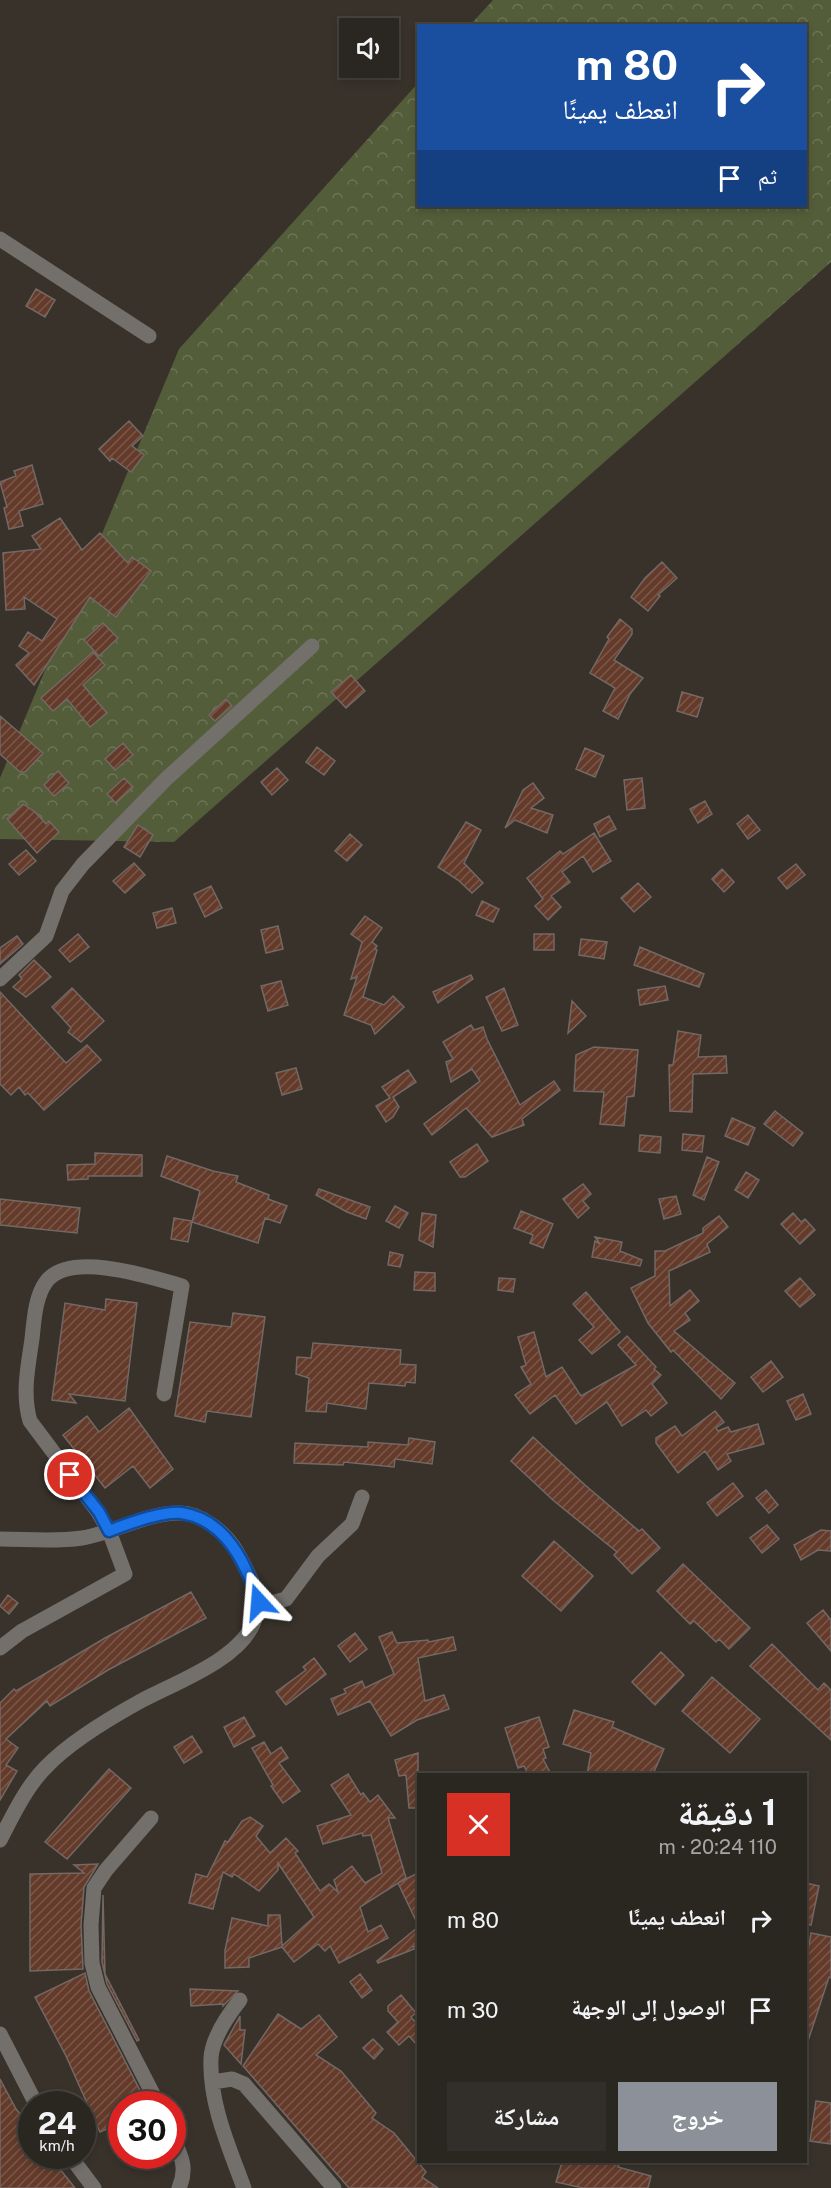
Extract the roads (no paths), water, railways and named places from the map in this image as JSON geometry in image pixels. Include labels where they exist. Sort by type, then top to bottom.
[{"type":"street","points":[[0,239],[149,336]]},
{"type":"street","points":[[0,979],[46,936],[62,891],[83,864],[166,779],[312,646]]},
{"type":"street","points":[[0,1648],[22,1631],[125,1574],[109,1531],[99,1512],[30,1421],[25,1385],[36,1307],[46,1282],[56,1273],[70,1267],[130,1271],[182,1286],[164,1394]]},
{"type":"street","points":[[257,1607],[286,1599],[318,1556],[352,1524],[362,1497]]},
{"type":"street","points":[[0,1539],[81,1538],[139,1520],[180,1513],[210,1523],[231,1543],[249,1573],[259,1602],[254,1623],[244,1640],[219,1660],[137,1704],[72,1746],[46,1767],[16,1808],[0,1840]]},
{"type":"street","points":[[151,1818],[106,1870],[94,1888],[91,1925],[92,1963],[98,1987],[151,2091]]},
{"type":"street","points":[[240,2000],[231,2012],[211,2056],[219,2117],[244,2188]]},
{"type":"street","points":[[0,2034],[29,2091]]},
{"type":"street","points":[[213,2082],[232,2079],[244,2084],[334,2188]]},
{"type":"street","points":[[80,2169],[94,2188]]},
{"type":"street","points":[[179,2188],[184,2169]]}]
